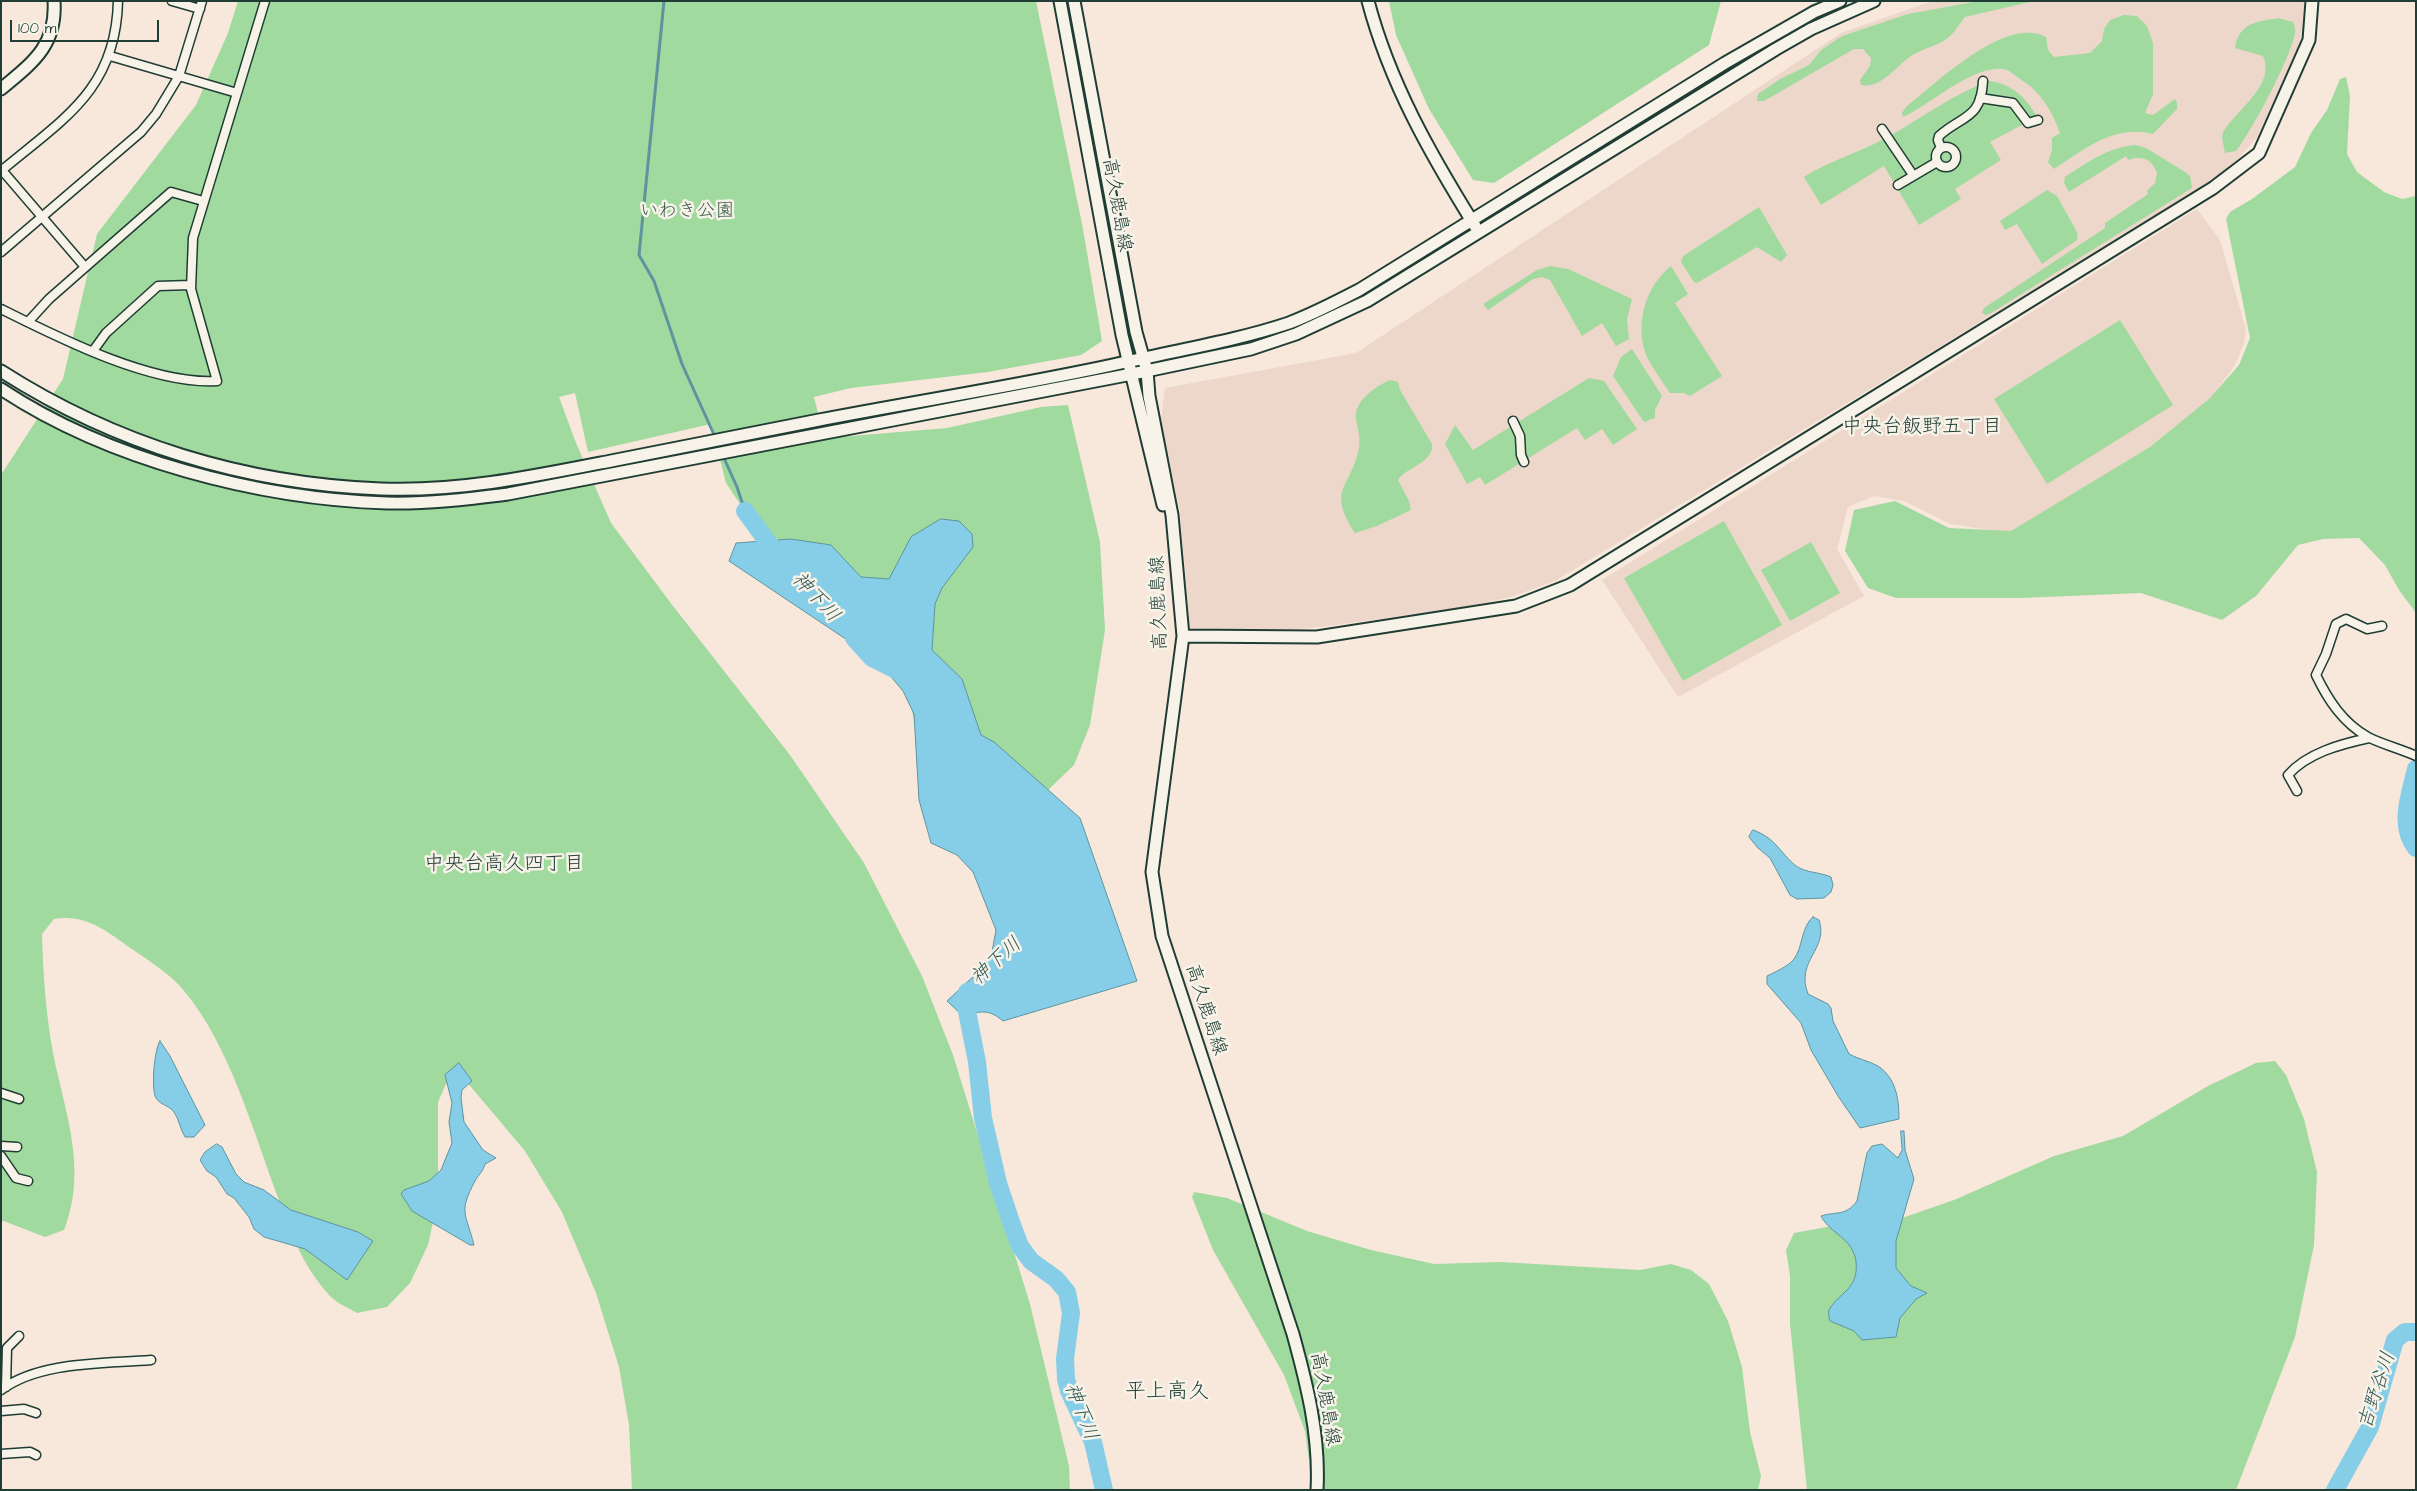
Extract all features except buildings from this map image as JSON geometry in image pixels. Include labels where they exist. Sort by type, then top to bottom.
[{"type":"street","points":[[1,89],[36,60],[48,43],[55,18],[54,1]]},
{"type":"street","points":[[85,267],[1,170],[76,108],[91,90],[110,56],[116,32],[118,1]]},
{"type":"street","points":[[1,252],[141,132],[156,114],[179,76],[201,5],[172,1]]},
{"type":"street","points":[[1,309],[124,363],[198,382],[217,381],[190,285],[193,238],[265,1]]},
{"type":"street","name":"高久鹿島線","points":[[1060,1],[1128,361],[1166,518],[1173,529]]},
{"type":"street","name":"高久鹿島線","points":[[1074,1],[1136,332],[1147,371],[1178,559],[1182,636],[1152,872],[1155,898],[1162,936],[1301,1362],[1316,1443],[1317,1490]]},
{"type":"street","points":[[1368,1],[1379,42],[1399,91],[1442,174],[1479,232]]},
{"type":"street","points":[[1,371],[43,398],[154,447],[240,472],[303,482],[382,489],[420,489],[490,483],[958,393],[1103,368],[1248,335],[1314,312],[1359,290],[1725,63],[1814,12],[1840,1]]},
{"type":"street","points":[[1,389],[77,430],[150,459],[219,480],[302,497],[387,503],[448,501],[508,494],[1147,371],[1251,349],[1333,318],[1367,301],[1776,49],[1811,29],[1874,1]]},
{"type":"street","points":[[1182,636],[1317,637],[1516,606],[1570,585],[2213,188],[2259,153],[2309,40],[2312,1]]},
{"type":"street","points":[[110,56],[237,93]]},
{"type":"street","points":[[1937,162],[1936,155],[1941,148],[1939,136],[1966,120],[1974,112],[1980,98],[1982,81]]},
{"type":"street","points":[[1980,98],[2012,103],[2028,123],[2038,120]]},
{"type":"street","points":[[1882,129],[1913,175]]},
{"type":"street","points":[[1937,162],[1946,167],[1953,164],[1956,158],[1952,148],[1941,148]]},
{"type":"street","points":[[1898,185],[1937,162]]},
{"type":"street","points":[[28,322],[49,299],[171,192],[203,201]]},
{"type":"street","points":[[93,351],[106,333],[158,286],[190,285]]},
{"type":"street","points":[[1513,421],[1520,436],[1520,455],[1524,462]]},
{"type":"street","points":[[302,497],[303,482]]},
{"type":"street","points":[[2382,626],[2367,629],[2346,619],[2336,624],[2326,654],[2316,675],[2336,710],[2348,723],[2369,738],[2416,756]]},
{"type":"street","points":[[2296,791],[2288,774],[2296,766],[2341,744],[2369,738]]},
{"type":"street","points":[[1,1093],[19,1100]]},
{"type":"street","points":[[1,1146],[17,1147]]},
{"type":"street","points":[[1,1156],[16,1178],[28,1181]]},
{"type":"street","points":[[3,1388],[7,1348],[19,1336]]},
{"type":"street","points":[[3,1388],[16,1380],[42,1371],[152,1360]]},
{"type":"street","points":[[1,1411],[24,1410],[36,1413]]},
{"type":"street","points":[[1,1454],[30,1452],[36,1455]]},
{"type":"shaded area","points":[[1932,1],[2304,1],[2304,3],[2301,41],[2258,136],[2239,158],[2221,173],[2192,193],[1555,581],[1511,597],[1464,607],[1329,626],[1287,630],[1190,629],[1180,512],[1161,420],[1165,388],[1356,353],[1841,33]]},
{"type":"shaded area","points":[[2197,209],[2220,240],[2246,329],[2244,344],[2235,365],[2203,409],[2169,436],[2015,534],[1950,524],[1904,501],[1874,496],[1848,507],[1837,549],[1864,596],[1678,697],[1602,580]]},
{"type":"green space","name":"いわき公園","points":[[238,1],[1036,1],[1083,229],[1102,341],[1081,355],[988,372],[851,388],[814,397],[823,433],[839,437],[947,428],[1041,407],[1068,405],[1100,542],[1105,630],[1090,725],[1074,765],[1041,797],[920,747],[902,665],[785,545],[750,519],[726,483],[711,424],[588,452],[575,393],[559,397],[576,443],[611,523],[673,606],[790,755],[864,863],[922,976],[953,1055],[1030,1304],[1069,1466],[1070,1490],[632,1490],[629,1425],[619,1367],[596,1293],[562,1212],[525,1151],[466,1081],[455,1076],[446,1084],[438,1102],[438,1199],[428,1245],[410,1283],[387,1307],[357,1313],[329,1295],[304,1259],[287,1222],[249,1116],[227,1062],[201,1013],[179,985],[165,972],[101,928],[83,921],[64,918],[54,919],[42,934],[45,994],[53,1053],[72,1141],[74,1185],[71,1207],[64,1230],[45,1237],[1,1220],[1,475],[63,379],[97,234],[196,105],[228,33]]},
{"type":"green space","points":[[1389,1],[1721,1],[1709,45],[1494,183],[1473,180],[1429,109],[1396,35]]},
{"type":"green space","points":[[1979,1],[2034,1],[1965,17],[1953,33],[1939,44],[1909,57],[1877,83],[1861,85],[1860,80],[1870,66],[1871,58],[1863,49],[1854,49],[1764,101],[1757,101],[1758,94],[1780,79],[1809,65],[1821,50],[1842,36],[1908,14]]},
{"type":"green space","points":[[2124,15],[2137,16],[2147,26],[2153,43],[2153,94],[2145,113],[2153,115],[2175,99],[2177,102],[2177,109],[2153,134],[2125,132],[2113,135],[2089,146],[2054,169],[2048,162],[2052,150],[2052,138],[2060,133],[2050,111],[2035,91],[2011,72],[1995,69],[1968,78],[1903,117],[1902,113],[1906,107],[1953,69],[1992,43],[2011,35],[2030,33],[2046,37],[2048,50],[2054,57],[2090,53],[2102,41],[2104,29],[2110,20]]},
{"type":"green space","points":[[2278,18],[2293,22],[2295,33],[2292,44],[2270,94],[2251,128],[2236,151],[2225,153],[2222,138],[2223,132],[2260,87],[2266,67],[2263,56],[2235,48],[2237,39],[2240,33],[2250,25]]},
{"type":"green space","points":[[2346,77],[2350,96],[2347,154],[2357,172],[2384,192],[2402,199],[2416,196],[2416,613],[2399,590],[2385,565],[2359,538],[2323,539],[2298,545],[2256,596],[2222,620],[2141,593],[2021,598],[1896,598],[1868,588],[1845,551],[1854,510],[1895,501],[1949,528],[2011,531],[2150,447],[2209,399],[2239,365],[2250,338],[2226,219],[2230,212],[2252,199],[2295,167],[2311,133],[2327,110],[2340,79]]},
{"type":"green space","points":[[1989,81],[2011,88],[2028,103],[2037,117],[1990,142],[2001,160],[1955,189],[1961,199],[1919,225],[1884,166],[1821,205],[1804,177],[1823,166],[1884,139],[1948,100]]},
{"type":"green space","points":[[2135,145],[2146,148],[2185,172],[2190,176],[2192,188],[1991,313],[1986,315],[1982,313],[1984,308],[2105,228],[2105,223],[2148,194],[2147,191],[2155,183],[2157,173],[2149,161],[2142,158],[2128,160],[2126,156],[2069,192],[2064,183],[2065,177],[2098,156],[2125,146]]},
{"type":"green space","points":[[2047,190],[2057,196],[2078,234],[2077,240],[2042,264],[2017,224],[2005,230],[2000,221]]},
{"type":"green space","points":[[1759,207],[1787,255],[1781,262],[1757,247],[1697,283],[1694,282],[1681,262],[1683,256]]},
{"type":"green space","points":[[1550,266],[1568,269],[1632,299],[1627,319],[1629,339],[1616,346],[1602,323],[1582,336],[1550,280],[1542,277],[1533,279],[1488,310],[1483,304],[1537,270]]},
{"type":"green space","points":[[1671,266],[1688,294],[1675,303],[1722,376],[1690,396],[1684,393],[1670,393],[1649,362],[1643,345],[1642,320],[1644,307],[1654,285]]},
{"type":"green space","points":[[2120,320],[2173,405],[2047,484],[1994,399]]},
{"type":"green space","points":[[1632,349],[1662,396],[1655,410],[1655,418],[1644,422],[1613,376],[1621,357]]},
{"type":"green space","points":[[1589,378],[1604,381],[1637,429],[1613,445],[1602,429],[1585,440],[1577,428],[1485,485],[1480,477],[1467,484],[1445,444],[1455,425],[1473,450]]},
{"type":"green space","points":[[1390,380],[1398,382],[1400,390],[1432,444],[1431,450],[1429,456],[1398,480],[1409,501],[1411,510],[1377,526],[1355,533],[1342,506],[1341,497],[1359,448],[1360,440],[1356,412],[1358,406],[1367,395],[1378,386]]},
{"type":"green space","points":[[1724,521],[1782,625],[1683,681],[1624,578]]},
{"type":"green space","points":[[1811,542],[1840,593],[1790,621],[1761,570]]},
{"type":"green space","points":[[2275,1061],[2286,1075],[2304,1119],[2317,1172],[2314,1245],[2295,1337],[2236,1490],[1807,1490],[1790,1324],[1790,1276],[1786,1250],[1794,1233],[1854,1222],[1905,1217],[1954,1200],[2054,1156],[2123,1136],[2208,1086],[2256,1063]]},
{"type":"green space","points":[[1194,1192],[1227,1198],[1307,1231],[1371,1250],[1434,1264],[1500,1262],[1640,1270],[1671,1264],[1691,1270],[1709,1284],[1728,1321],[1742,1367],[1750,1432],[1761,1476],[1758,1490],[1313,1490],[1305,1431],[1284,1375],[1213,1250],[1192,1197]]},
{"type":"water","points":[[941,519],[959,521],[972,534],[973,547],[942,588],[935,604],[932,650],[962,679],[981,735],[994,742],[1080,818],[1137,981],[1003,1021],[993,1014],[984,1012],[962,1015],[947,1001],[977,973],[992,952],[996,930],[973,872],[957,855],[931,843],[919,800],[914,714],[903,691],[877,660],[729,561],[736,543],[791,539],[831,545],[861,577],[889,579],[911,537]]},
{"type":"water","points":[[1753,830],[1772,841],[1796,866],[1831,877],[1833,885],[1831,892],[1824,898],[1797,899],[1790,895],[1770,858],[1749,837]]},
{"type":"water","points":[[1813,917],[1819,920],[1821,930],[1820,939],[1806,972],[1805,982],[1808,994],[1828,1004],[1831,1008],[1833,1021],[1849,1054],[1878,1066],[1889,1077],[1897,1097],[1899,1119],[1860,1128],[1838,1096],[1811,1050],[1801,1023],[1767,984],[1767,976],[1792,962],[1799,949],[1806,926]]},
{"type":"water","points":[[160,1041],[170,1056],[205,1125],[194,1137],[185,1137],[174,1112],[160,1102],[154,1094],[154,1070]]},
{"type":"water","points":[[459,1063],[472,1081],[462,1090],[464,1122],[483,1150],[496,1158],[485,1164],[475,1181],[465,1207],[466,1219],[474,1245],[470,1245],[412,1211],[401,1194],[404,1190],[429,1181],[441,1170],[452,1143],[449,1122],[452,1103],[445,1075]]},
{"type":"water","points":[[1901,1131],[1904,1131],[1905,1150],[1914,1179],[1896,1241],[1896,1268],[1911,1286],[1927,1293],[1916,1299],[1900,1318],[1896,1337],[1862,1340],[1854,1331],[1830,1321],[1829,1310],[1851,1285],[1856,1271],[1856,1261],[1850,1246],[1821,1216],[1844,1211],[1853,1206],[1857,1201],[1867,1153],[1872,1146],[1882,1144],[1898,1158],[1902,1150]]},
{"type":"water","points":[[217,1144],[222,1147],[236,1174],[244,1182],[264,1190],[291,1210],[358,1232],[373,1241],[347,1280],[305,1249],[264,1237],[254,1229],[249,1217],[234,1198],[227,1194],[216,1177],[207,1171],[200,1160],[205,1152]]},
{"type":"waterway","points":[[664,1],[639,255],[654,281],[682,364],[721,450]]},
{"type":"waterway","points":[[723,456],[745,511]]},
{"type":"waterway","name":"神下川","points":[[745,511],[780,559]]},
{"type":"waterway","name":"神下川","points":[[854,638],[872,658],[898,671]]},
{"type":"waterway","name":"吉野谷川","points":[[2416,769],[2407,810],[2408,830],[2416,848]]},
{"type":"waterway","name":"神下川","points":[[967,992],[965,1001],[977,1062],[983,1118],[998,1183],[1020,1246],[1031,1261],[1056,1279],[1067,1292],[1071,1313],[1065,1359],[1066,1379],[1069,1391],[1093,1442],[1104,1490]]},
{"type":"waterway","name":"吉野谷川","points":[[2335,1490],[2370,1427],[2395,1340],[2405,1332],[2416,1332]]},
{"type":"district","name":"中央台飯野五丁目","points":[[1922,428]]},
{"type":"district","name":"中央台高久四丁目","points":[[504,865]]},
{"type":"district","name":"平上高久","points":[[1167,1393]]}]
